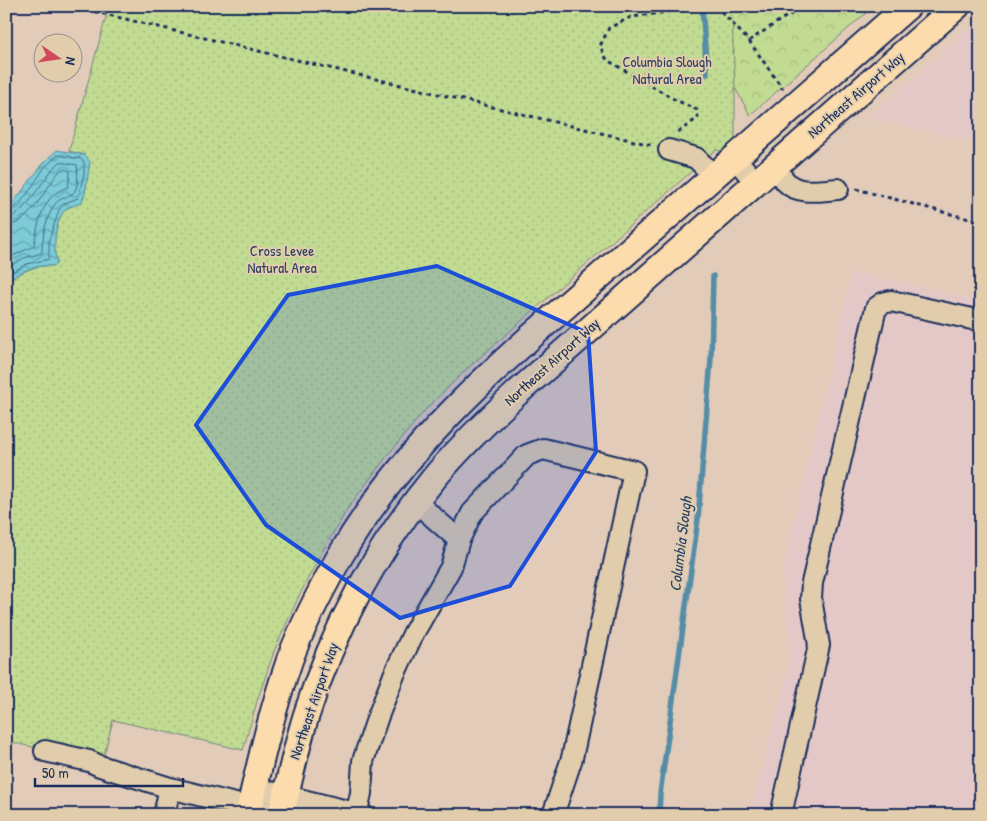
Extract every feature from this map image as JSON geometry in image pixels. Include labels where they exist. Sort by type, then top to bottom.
[{"type":"main road","points":[[251,803],[278,698],[303,628],[340,557],[394,476],[459,403],[908,6]]},
{"type":"main road","name":"Northeast Airport Way","points":[[282,808],[306,714],[336,637],[377,558],[435,477],[474,433],[517,393],[957,6]]},
{"type":"street","points":[[669,150],[696,158],[714,176]]},
{"type":"street","points":[[735,158],[765,175],[795,188],[810,190],[838,189]]},
{"type":"street","points":[[781,815],[817,661],[819,645],[811,599],[812,583],[876,308],[883,303],[891,301],[981,321]]},
{"type":"street","points":[[46,752],[89,760],[100,766],[170,788],[282,808],[359,814],[364,761],[377,719],[394,675],[413,634],[451,567],[459,540],[472,512],[527,455],[543,449],[634,471],[572,758],[553,815]]},
{"type":"street","points":[[416,502],[459,540]]},
{"type":"street","points":[[164,815],[170,788]]},
{"type":"path","points":[[71,6],[669,150],[679,131],[698,118],[697,110],[607,60],[600,46],[609,28],[631,17],[712,6]]},
{"type":"path","points":[[716,6],[749,41],[795,105]]},
{"type":"path","points":[[749,41],[805,6]]},
{"type":"path","points":[[838,189],[854,188],[981,222]]},
{"type":"highlighted area","points":[[437,266],[588,333],[596,452],[510,586],[400,618],[266,525],[196,425],[288,295]]},
{"type":"shaded area","points":[[981,19],[981,144],[869,117]]},
{"type":"shaded area","points":[[852,272],[981,301],[981,815],[750,815],[791,658],[783,571]]},
{"type":"green space","name":"Cross Levee Natural Area","points":[[109,6],[729,6],[732,19],[735,86],[735,154],[716,150],[468,368],[427,408],[387,456],[348,508],[299,596],[275,649],[243,750],[113,720],[102,763],[6,741],[6,281],[29,269],[41,266],[54,266],[57,263],[55,242],[59,220],[66,209],[81,203],[85,155],[69,151]]},
{"type":"green space","points":[[414,6],[874,6],[750,115],[734,86]]},
{"type":"water","points":[[57,150],[85,155],[90,162],[85,194],[81,203],[66,209],[59,220],[55,242],[57,263],[54,266],[40,266],[29,269],[6,281],[6,209]]},
{"type":"waterway","name":"Columbia Slough","points":[[702,6],[707,74]]},
{"type":"waterway","name":"Columbia Slough","points":[[659,815],[660,794],[698,519],[711,359],[713,276]]},
{"type":"park label","name":"Columbia Slough Natural Area","points":[[667,70]]}]
